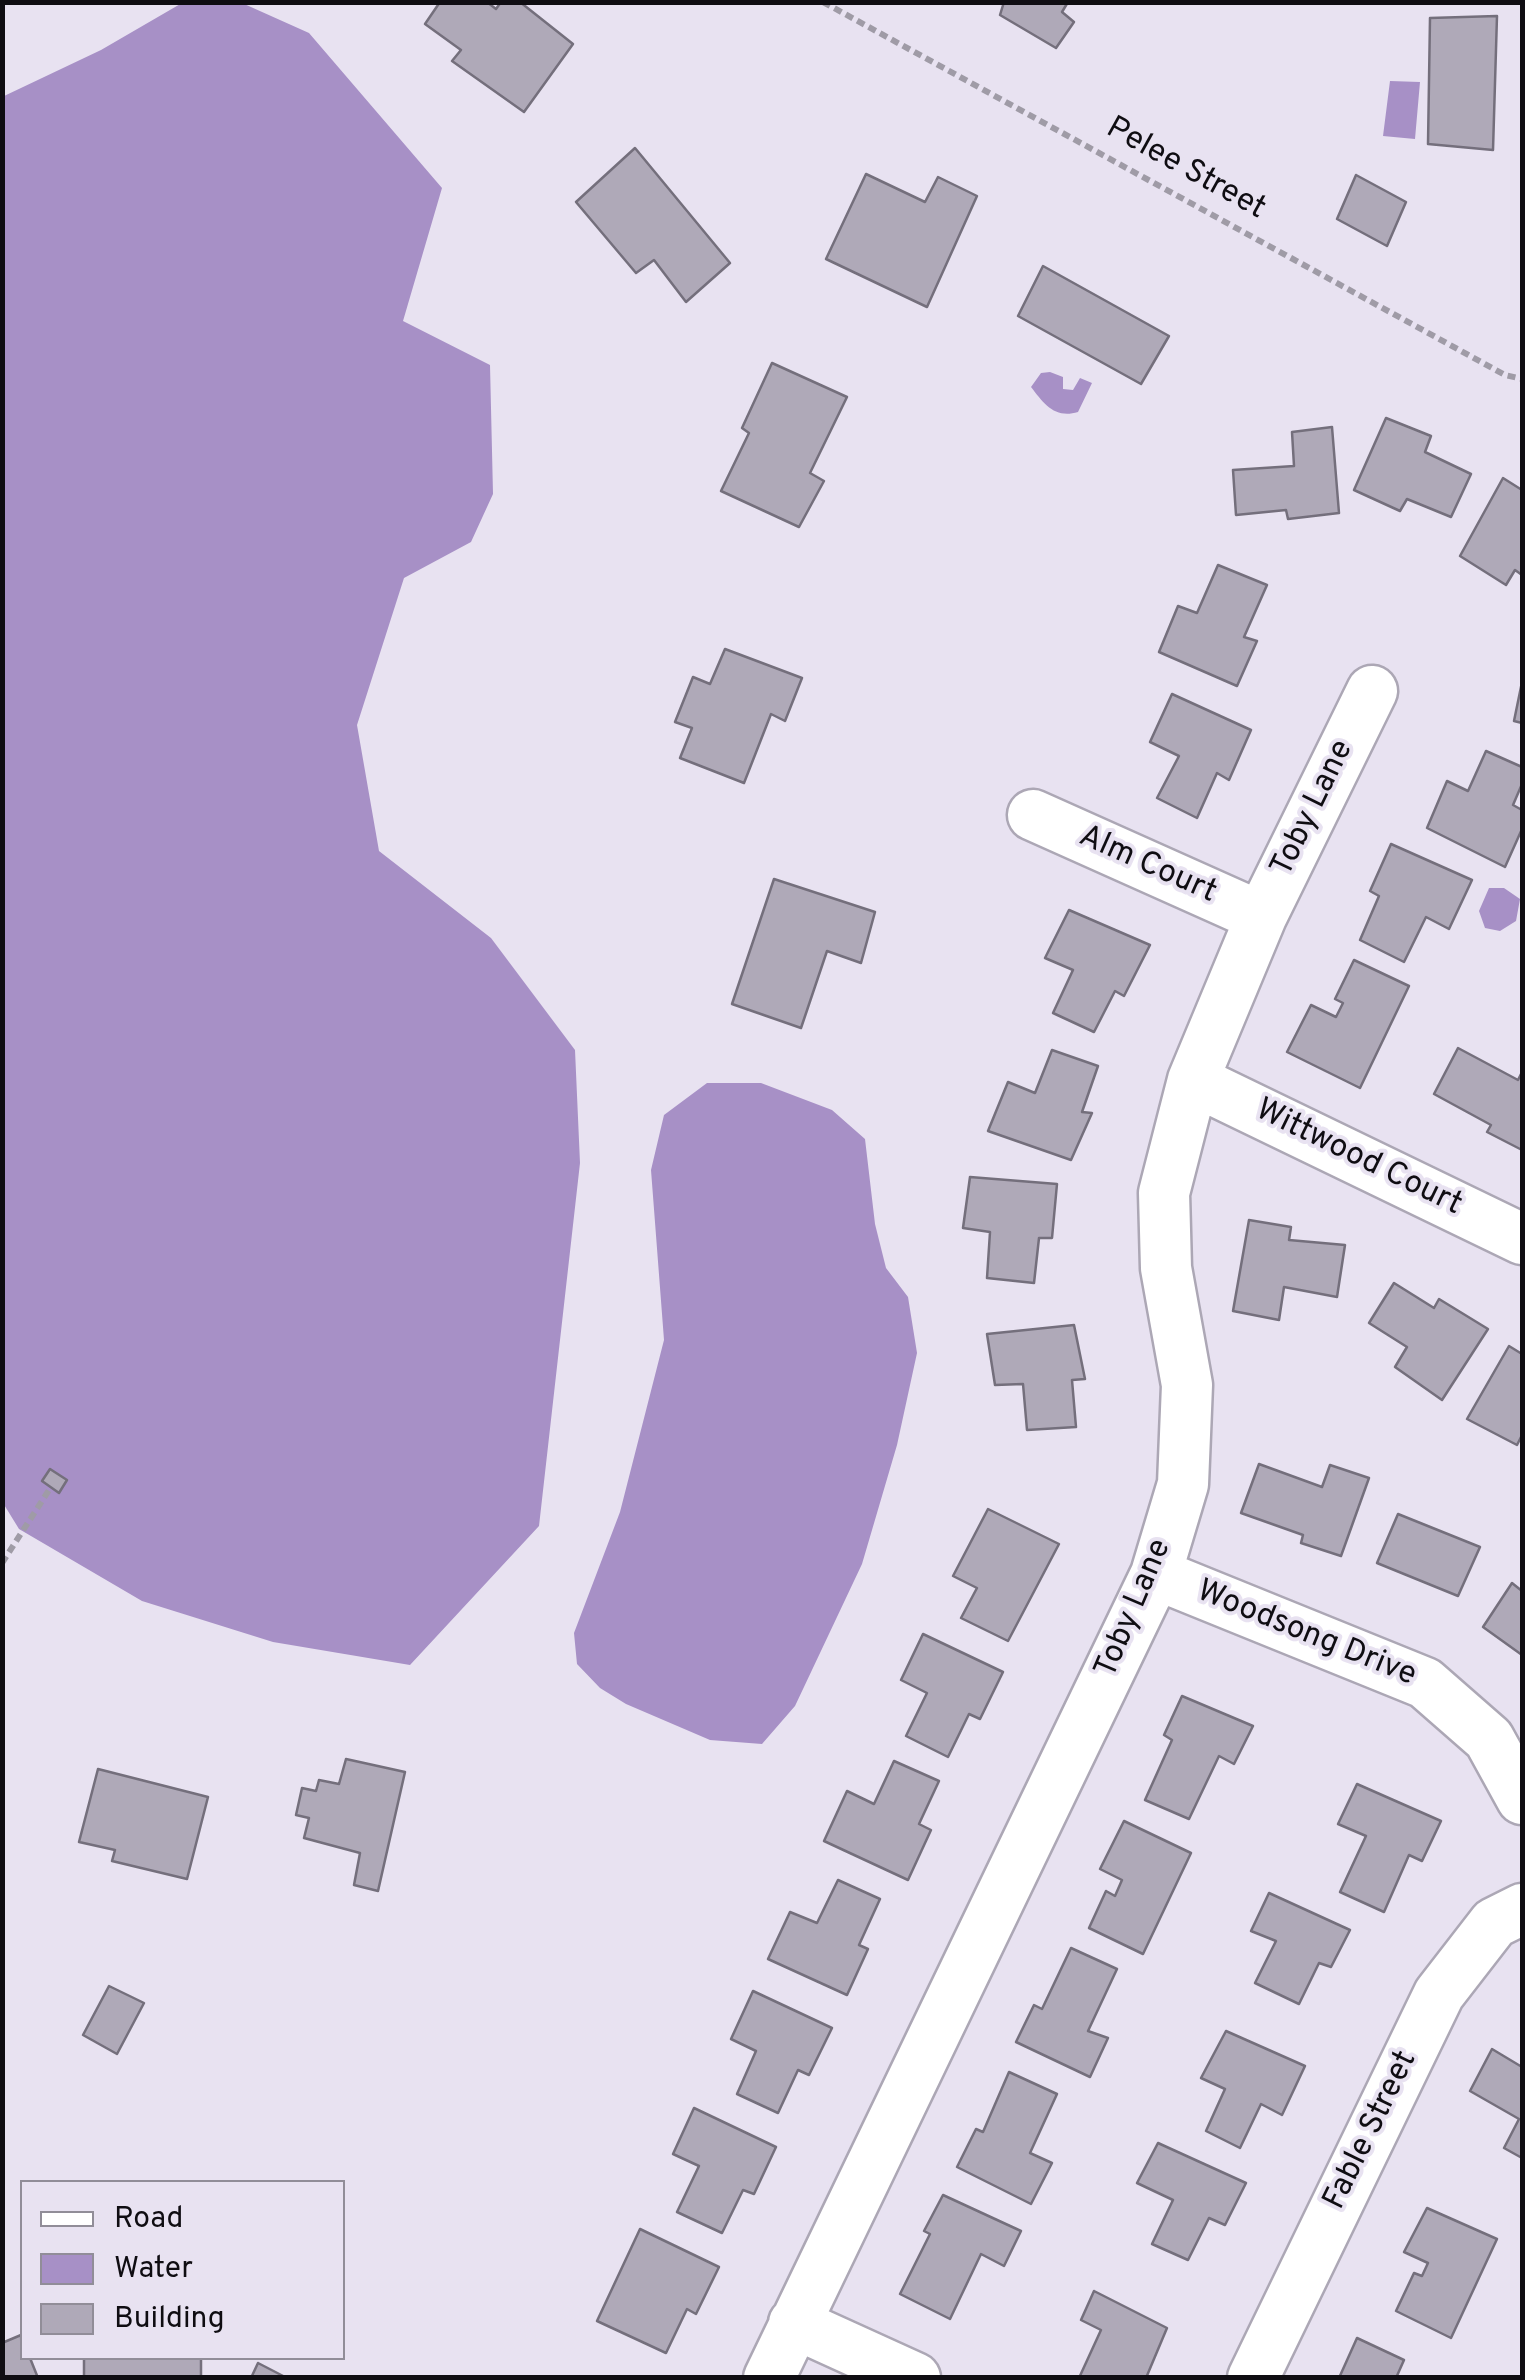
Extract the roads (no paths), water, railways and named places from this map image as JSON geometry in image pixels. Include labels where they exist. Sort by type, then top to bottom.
[{"type":"street","name":"Toby Lane","points":[[769,2378],[1156,1574],[1182,1484],[1187,1385],[1166,1268],[1164,1192],[1193,1080],[1261,917],[1372,691]]},
{"type":"street","name":"Alm Court","points":[[1034,815],[1261,917]]},
{"type":"street","name":"Wittwood Court","points":[[1193,1080],[1522,1238]]},
{"type":"street","name":"Woodsong Drive","points":[[1156,1574],[1425,1683],[1489,1739],[1522,1799]]},
{"type":"street","name":"Fable Street","points":[[1253,2378],[1439,1994],[1494,1923],[1522,1908]]},
{"type":"street","points":[[794,2322],[915,2378]]},
{"type":"water","points":[[182,3],[242,3],[309,33],[442,188],[403,321],[490,365],[493,494],[471,542],[404,578],[357,725],[379,851],[491,938],[575,1050],[580,1163],[539,1526],[410,1665],[273,1642],[142,1601],[19,1529],[3,1503],[2,97],[101,50]]},
{"type":"water","points":[[1390,81],[1420,82],[1415,139],[1383,136]]},
{"type":"water","points":[[1041,373],[1063,377],[1063,389],[1073,390],[1080,378],[1092,383],[1078,412],[1056,412],[1031,387]]},
{"type":"water","points":[[1489,888],[1504,888],[1520,899],[1516,921],[1500,931],[1485,928],[1479,911]]},
{"type":"water","points":[[707,1083],[761,1083],[832,1110],[865,1139],[875,1224],[886,1268],[908,1297],[917,1353],[897,1445],[862,1564],[795,1706],[762,1744],[710,1740],[626,1704],[600,1688],[577,1664],[574,1633],[620,1512],[664,1340],[651,1170],[664,1115]]}]
